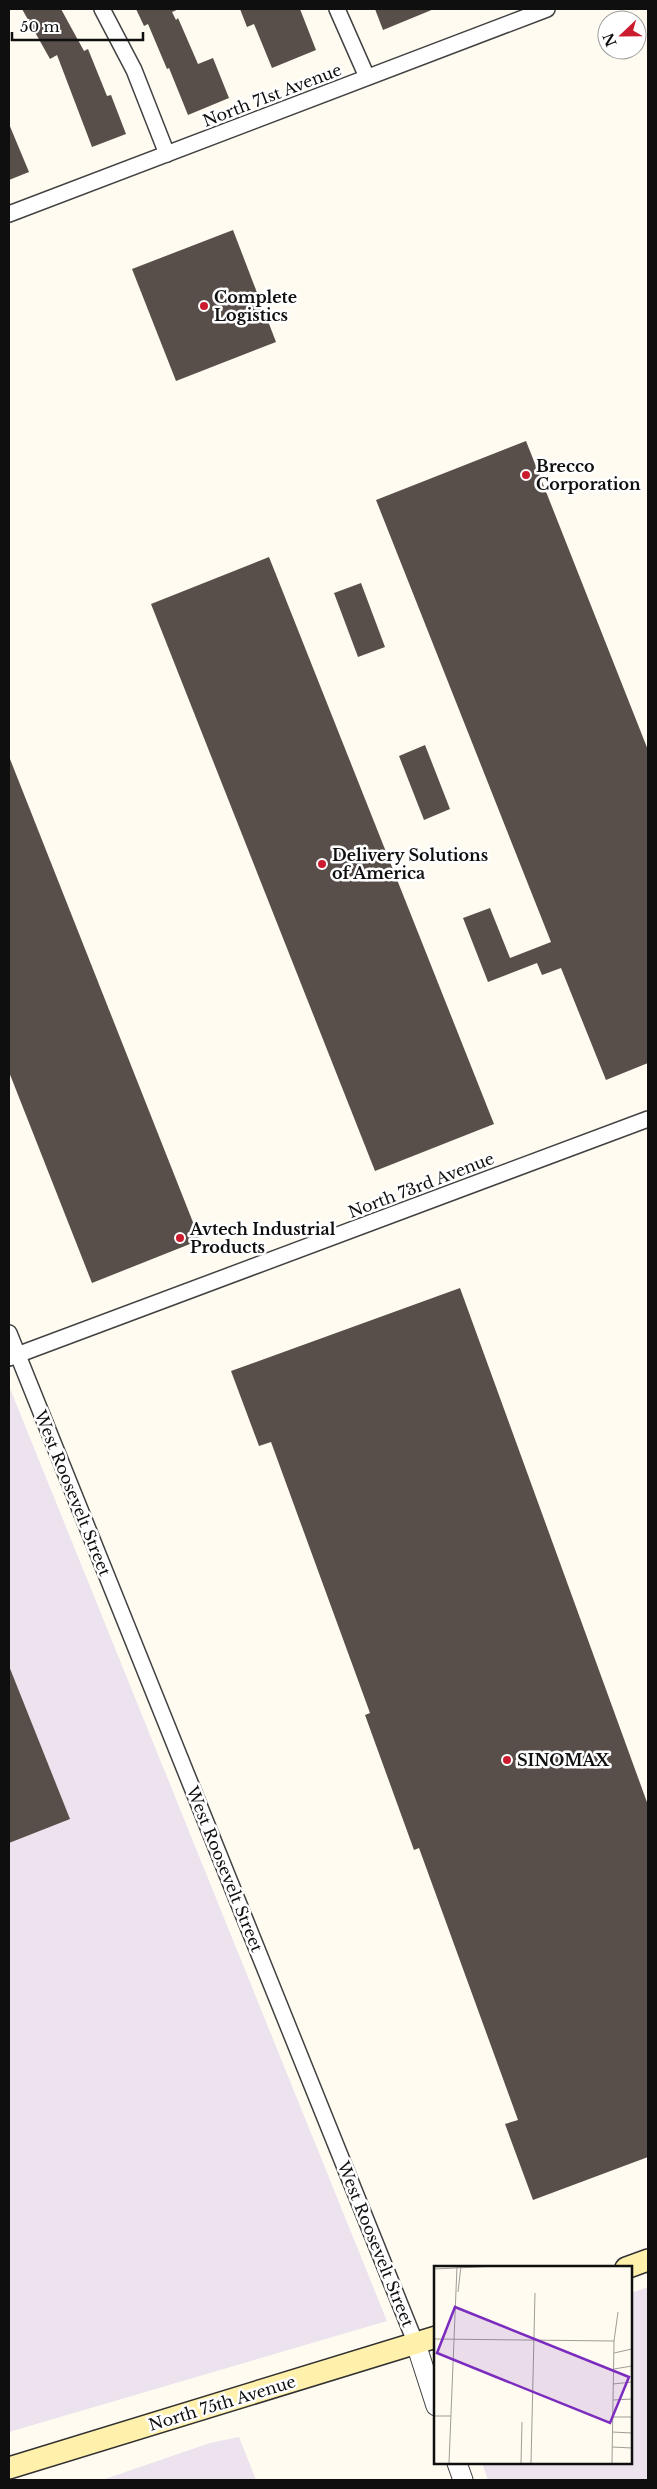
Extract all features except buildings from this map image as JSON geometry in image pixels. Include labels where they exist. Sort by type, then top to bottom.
[{"type":"main road","points":[[632,2266],[648,2260]]},
{"type":"main road","name":"North 75th Avenue","points":[[9,2468],[426,2341]]},
{"type":"street","points":[[102,9],[134,70],[167,154]]},
{"type":"street","points":[[337,9],[367,77]]},
{"type":"street","name":"North 71st Avenue","points":[[9,214],[547,9]]},
{"type":"street","name":"North 73rd Avenue","points":[[13,1357],[648,1119]]},
{"type":"street","name":"West Roosevelt Street","points":[[9,1333],[13,1357],[426,2341],[434,2393]]},
{"type":"street","points":[[457,2464],[464,2480]]},
{"type":"shaded area","points":[[9,1386],[387,2321],[9,2432]]},
{"type":"shaded area","points":[[648,2287],[648,2480],[488,2480],[482,2464],[632,2464],[632,2293]]},
{"type":"shaded area","points":[[239,2437],[256,2480],[102,2480],[210,2443]]},
{"type":"place","name":"Complete Logistics","points":[[204,306]]},
{"type":"place","name":"Brecco Corporation","points":[[526,475]]},
{"type":"place","name":"Delivery Solutions of America","points":[[322,864]]},
{"type":"place","name":"Avtech Industrial Products","points":[[180,1238]]},
{"type":"place","name":"SINOMAX","points":[[507,1760]]}]
